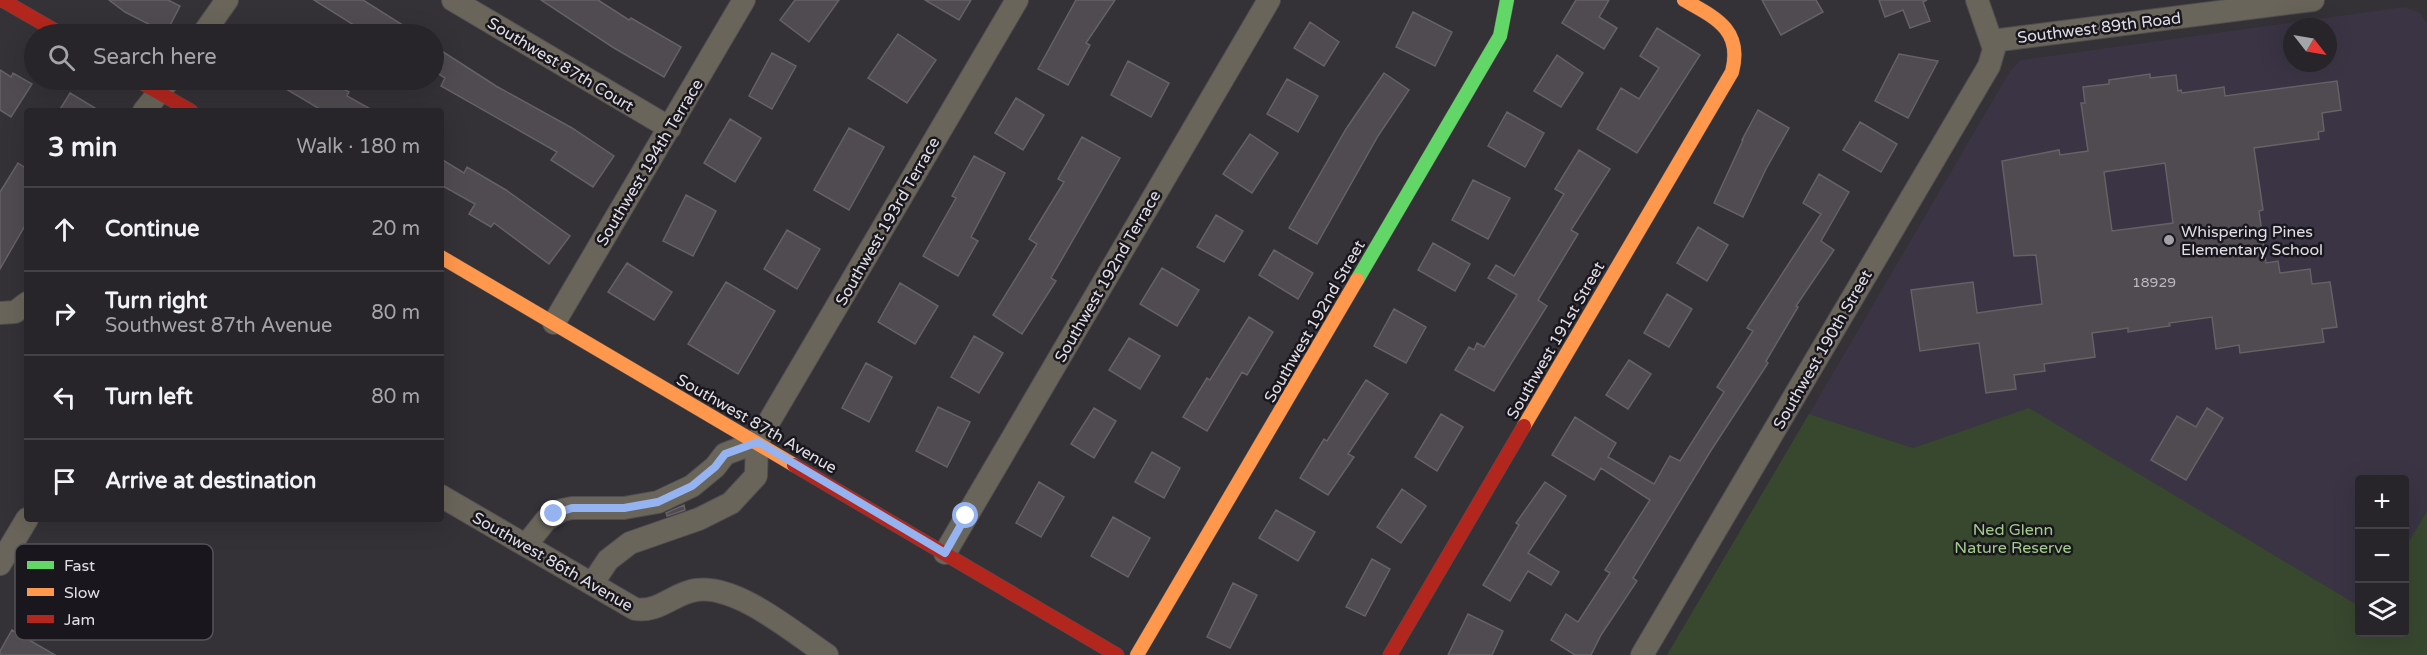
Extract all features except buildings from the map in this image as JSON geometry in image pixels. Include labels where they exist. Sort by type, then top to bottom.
[{"type":"street","points":[[2,0],[44,24]]},
{"type":"street","points":[[210,24],[227,0]]},
{"type":"street","name":"Southwest 87th Court","points":[[453,0],[670,128]]},
{"type":"street","name":"Southwest 194th Terrace","points":[[554,323],[744,0]]},
{"type":"street","name":"Southwest 193rd Terrace","points":[[758,442],[1017,0]]},
{"type":"street","name":"Southwest 192nd Terrace","points":[[945,553],[1269,0]]},
{"type":"street","name":"Southwest 192nd Street","points":[[1137,655],[1500,36],[1507,0]]},
{"type":"street","name":"Southwest 191st Street","points":[[1390,655],[1732,72],[1737,54],[1734,39],[1722,24],[1684,0]]},
{"type":"street","points":[[1977,0],[1992,41]]},
{"type":"street","name":"Southwest 89th Road","points":[[1992,41],[2219,6],[2313,0]]},
{"type":"street","name":"Southwest 190th Street","points":[[1642,655],[1989,66],[1994,48],[1992,41]]},
{"type":"street","points":[[146,108],[161,90]]},
{"type":"street","points":[[168,90],[188,108]]},
{"type":"street","name":"Southwest 87th Avenue","points":[[444,259],[1117,655]]},
{"type":"street","points":[[526,545],[546,520],[562,510],[635,506],[658,502],[692,486],[715,467],[725,454],[758,442],[756,477],[731,503],[708,516],[630,543],[619,550],[603,567],[592,584]]},
{"type":"street","points":[[692,486],[708,516]]},
{"type":"street","name":"Southwest 86th Avenue","points":[[444,498],[624,604],[641,610],[661,606],[688,592],[709,590],[722,592],[748,603],[826,655]]},
{"type":"street","points":[[635,506],[644,538]]},
{"type":"street","points":[[0,564],[25,522]]},
{"type":"shaded area","name":"Whispering Pines Elementary School","points":[[2404,7],[2419,12],[2427,23],[2427,511],[2409,541],[2409,475],[2355,475],[2355,604],[2029,409],[1913,448],[1809,414],[2010,71],[2021,60],[2283,24],[2283,72],[2337,72],[2337,18],[2325,18]]},
{"type":"green space","name":"Ned Glenn Nature Reserve","points":[[2029,408],[2355,604],[2355,637],[2409,637],[2409,541],[2427,511],[2427,655],[1667,655],[1809,414],[1913,448]]},
{"type":"traffic: fast","points":[[1357,280],[1500,36],[1507,0]]},
{"type":"traffic: slow","points":[[1524,426],[1732,72],[1734,46],[1730,36],[1716,20],[1684,0]]},
{"type":"traffic: slow","points":[[444,259],[794,465]]},
{"type":"traffic: slow","points":[[1137,655],[1357,280]]},
{"type":"traffic: jam","points":[[2,0],[44,24]]},
{"type":"traffic: jam","points":[[154,90],[186,108]]},
{"type":"traffic: jam","points":[[1390,655],[1524,426]]},
{"type":"traffic: jam","points":[[794,465],[1117,655]]},
{"type":"place","name":"Whispering Pines Elementary School","points":[[2169,240]]},
{"type":"route","points":[[554,514],[572,508],[624,508],[658,502],[692,486],[715,467],[725,454],[758,442],[945,553],[966,516]]}]
